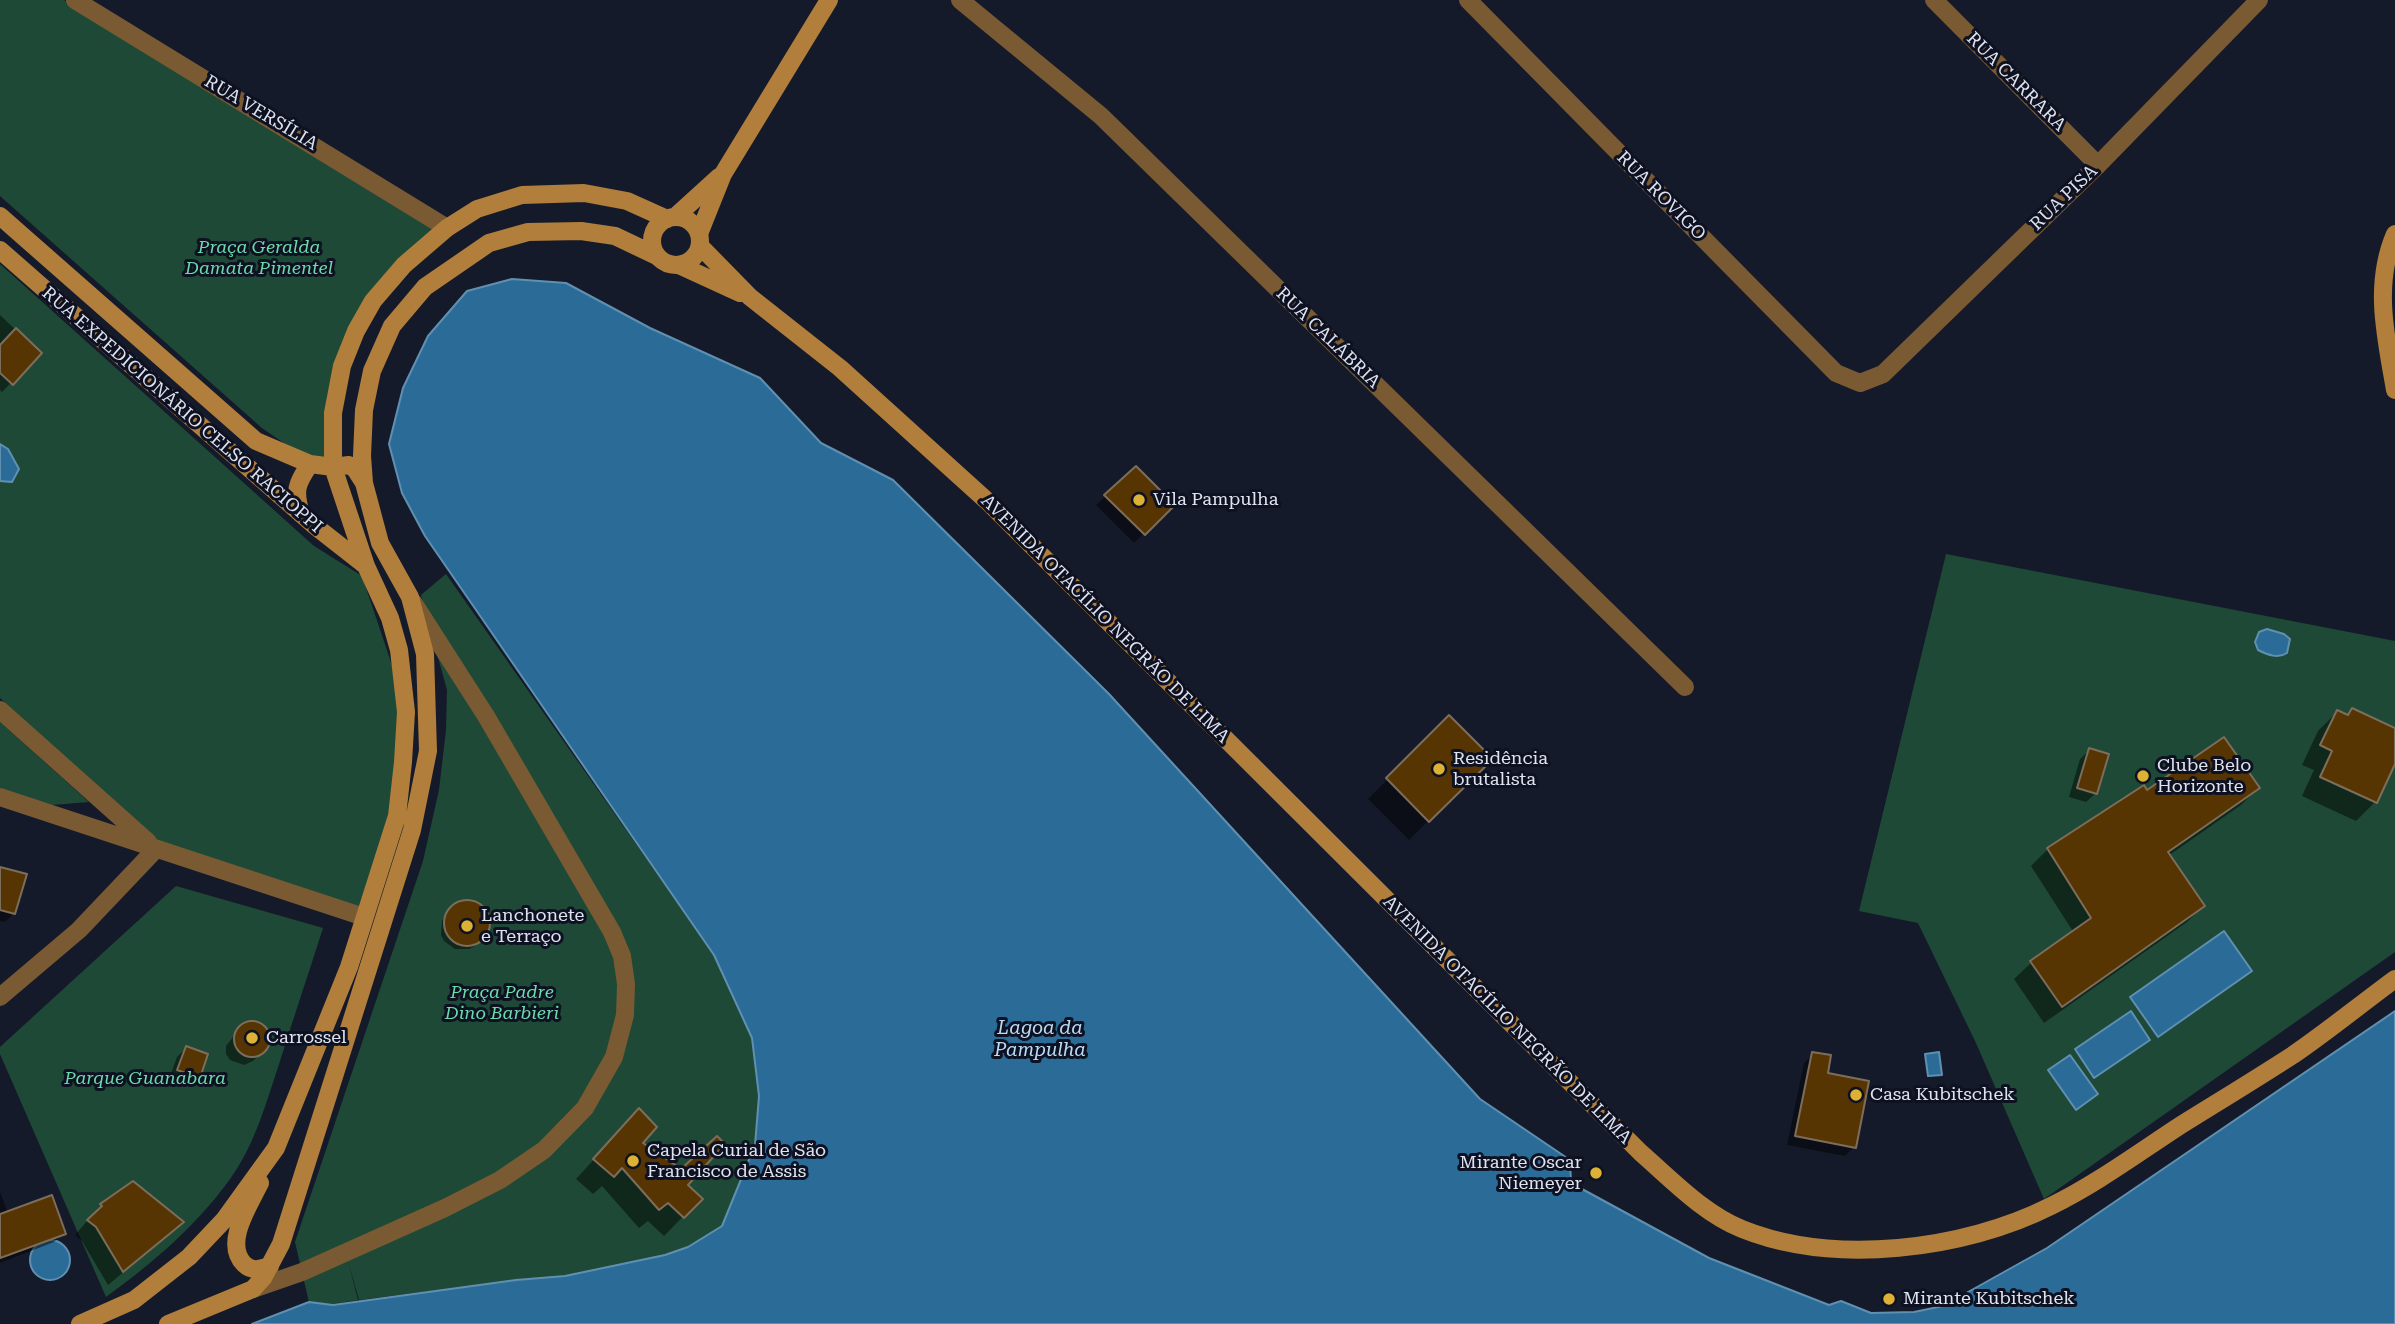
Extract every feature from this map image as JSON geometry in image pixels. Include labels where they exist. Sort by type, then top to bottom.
[{"type":"street","name":"RUA VERSÍLIA","points":[[75,0],[447,228]]},
{"type":"street","points":[[168,1324],[302,1272],[500,1180],[544,1150],[585,1108],[614,1057],[625,1015],[626,984],[622,956],[612,932],[486,716],[410,597],[380,543],[365,483],[362,456],[364,410],[372,371],[392,326],[425,287],[489,243],[527,232],[581,231],[615,236],[667,263],[679,265],[693,259],[723,173],[830,0]]},
{"type":"street","name":"RUA CALÁBRIA","points":[[960,0],[1101,116],[1685,687]]},
{"type":"street","name":"RUA ROVIGO","points":[[1468,0],[1836,373],[1860,383]]},
{"type":"street","name":"RUA CARRARA","points":[[1934,0],[2098,165]]},
{"type":"street","name":"RUA PISA","points":[[1860,383],[1883,374],[2098,165],[2259,0]]},
{"type":"street","points":[[657,256],[652,242],[661,222],[671,218],[723,173]]},
{"type":"street","points":[[270,1266],[257,1270],[248,1268],[241,1261],[236,1239],[349,967],[397,816],[405,746],[406,712],[399,650],[390,618],[366,566],[334,467],[334,413],[342,366],[356,331],[373,301],[404,265],[447,228],[477,209],[522,195],[584,193],[627,201],[671,218],[690,222],[699,240]]},
{"type":"street","name":"RUA EXPEDICIONÁRIO CELSO RACIOPPI","points":[[0,216],[256,441],[310,464],[349,466],[355,469],[365,483]]},
{"type":"street","points":[[2395,234],[2382,281],[2384,321],[2395,390]]},
{"type":"street","name":"AVENIDA OTACÍLIO NEGRÃO DE LIMA","points":[[699,240],[750,297],[840,368],[987,501],[1641,1153],[1711,1212],[1742,1229],[1821,1249],[1849,1250],[1901,1248],[1975,1236],[2012,1224],[2052,1206],[2096,1180],[2294,1054],[2395,979]]},
{"type":"street","name":"RUA EXPEDICIONÁRIO CELSO RACIOPPI","points":[[0,250],[302,514],[366,566]]},
{"type":"street","name":"AVENIDA OTACÍLIO NEGRÃO DE LIMA","points":[[679,265],[750,297]]},
{"type":"street","points":[[173,402],[189,383]]},
{"type":"street","points":[[302,514],[296,495],[300,479],[310,464]]},
{"type":"street","points":[[253,1289],[270,1266],[285,1231],[412,830],[428,751],[428,726],[425,654],[410,597]]},
{"type":"street","points":[[0,710],[155,849]]},
{"type":"street","points":[[0,796],[364,917]]},
{"type":"street","points":[[0,997],[79,930],[155,849]]},
{"type":"street","points":[[80,1324],[134,1300],[188,1257],[224,1220],[276,1148]]},
{"type":"green space","name":"Praça Geralda Damata Pimentel","points":[[0,0],[64,0],[454,225],[376,305],[348,366],[332,466],[310,461],[262,428],[0,196]]},
{"type":"green space","points":[[0,264],[314,546],[362,576],[403,698],[401,782],[369,912],[160,845],[0,698]]},
{"type":"green space","name":"Clube Belo Horizonte","points":[[1946,554],[2395,641],[2395,952],[2044,1199],[1976,1043],[1918,923],[1859,911]]},
{"type":"green space","name":"Praça Padre Dino Barbieri","points":[[446,574],[714,955],[752,1038],[759,1096],[755,1145],[722,1226],[688,1247],[665,1255],[565,1276],[359,1300],[348,1261],[358,1300],[332,1304],[309,1302],[295,1242],[423,861],[439,790],[446,730],[447,690],[421,595]],"holes":[[[620,924],[613,931],[628,984],[626,1015],[616,1058],[586,1110],[544,1152],[501,1183],[350,1254],[499,1177],[543,1148],[559,1128],[583,1106],[613,1056],[623,1014],[624,984],[611,931]]]},
{"type":"green space","points":[[0,722],[89,802],[52,805],[0,793]]},
{"type":"green space","name":"Parque Guanabara","points":[[176,886],[323,928],[265,1107],[239,1166],[188,1228],[157,1257],[106,1297],[0,1054],[0,1047]]},
{"type":"water","name":"Lagoa da Pampulha","points":[[512,279],[566,283],[650,328],[760,378],[821,443],[893,480],[1109,694],[1480,1099],[1570,1160],[1571,1183],[1709,1258],[1829,1305],[1841,1301],[1871,1313],[1914,1312],[1943,1306],[2047,1248],[2395,1011],[2395,1324],[252,1324],[309,1302],[333,1305],[516,1280],[565,1276],[665,1255],[688,1247],[722,1226],[755,1145],[759,1096],[752,1038],[714,955],[425,536],[402,493],[389,444],[403,388],[428,336],[467,291]]},
{"type":"water","points":[[0,444],[8,449],[19,469],[12,482],[0,481]]},
{"type":"water","points":[[2267,629],[2284,634],[2290,639],[2287,653],[2277,656],[2258,650],[2255,642],[2259,632]]},
{"type":"water","points":[[2224,931],[2252,971],[2158,1037],[2130,997]]},
{"type":"water","points":[[2131,1011],[2150,1040],[2094,1078],[2075,1049]]},
{"type":"water","points":[[1939,1052],[1942,1075],[1928,1076],[1925,1054]]},
{"type":"water","points":[[2070,1055],[2098,1094],[2076,1110],[2048,1070]]},
{"type":"water","points":[[50,1240],[64,1246],[70,1260],[64,1274],[50,1280],[36,1274],[30,1260],[36,1246]]},
{"type":"building","points":[[16,328],[42,353],[13,385],[0,373],[0,345]]},
{"type":"building","name":"Vila Pampulha","points":[[1136,466],[1175,505],[1145,535],[1104,495]]},
{"type":"building","points":[[2352,708],[2395,728],[2395,764],[2377,803],[2320,777],[2332,751],[2320,745],[2337,710],[2348,715]]},
{"type":"building","name":"Residência brutalista","points":[[1449,715],[1493,759],[1429,822],[1386,778]]},
{"type":"building","points":[[2224,737],[2260,788],[2168,852],[2205,906],[2062,1007],[2030,961],[2091,918],[2047,848],[2144,785],[2147,790]]},
{"type":"building","points":[[2089,748],[2109,754],[2097,794],[2077,788]]},
{"type":"building","points":[[0,867],[27,874],[15,914],[0,910]]},
{"type":"building","name":"Lanchonete e Terraço","points":[[467,900],[476,901],[483,907],[489,914],[489,932],[483,939],[476,945],[467,946],[458,945],[451,939],[445,932],[444,923],[445,914],[451,907],[458,901]]},
{"type":"building","name":"Carrossel","points":[[252,1021],[264,1027],[270,1039],[264,1051],[252,1057],[240,1051],[234,1039],[240,1027]]},
{"type":"building","points":[[186,1046],[208,1054],[200,1078],[177,1070]]},
{"type":"building","name":"Casa Kubitschek","points":[[1812,1052],[1831,1055],[1828,1073],[1869,1081],[1856,1148],[1795,1136]]},
{"type":"building","name":"Capela Curial de São Francisco de Assis","points":[[639,1108],[657,1127],[643,1143],[681,1169],[717,1136],[725,1144],[688,1185],[703,1199],[684,1218],[668,1203],[659,1210],[622,1168],[614,1177],[593,1159]]},
{"type":"building","points":[[133,1181],[184,1222],[123,1272],[96,1227],[87,1220],[102,1206],[100,1204]]},
{"type":"building","points":[[52,1195],[66,1234],[0,1258],[0,1214]]},
{"type":"place","name":"Vila Pampulha","points":[[1139,500]]},
{"type":"place","name":"Residência brutalista","points":[[1439,769]]},
{"type":"place","name":"Clube Belo Horizonte","points":[[2143,776]]},
{"type":"place","name":"Lanchonete e Terraço","points":[[467,926]]},
{"type":"place","name":"Carrossel","points":[[252,1038]]},
{"type":"place","name":"Casa Kubitschek","points":[[1856,1095]]},
{"type":"place","name":"Capela Curial de São Francisco de Assis","points":[[633,1161]]},
{"type":"place","name":"Mirante Oscar Niemeyer","points":[[1596,1173]]},
{"type":"place","name":"Mirante Kubitschek","points":[[1889,1299]]}]
